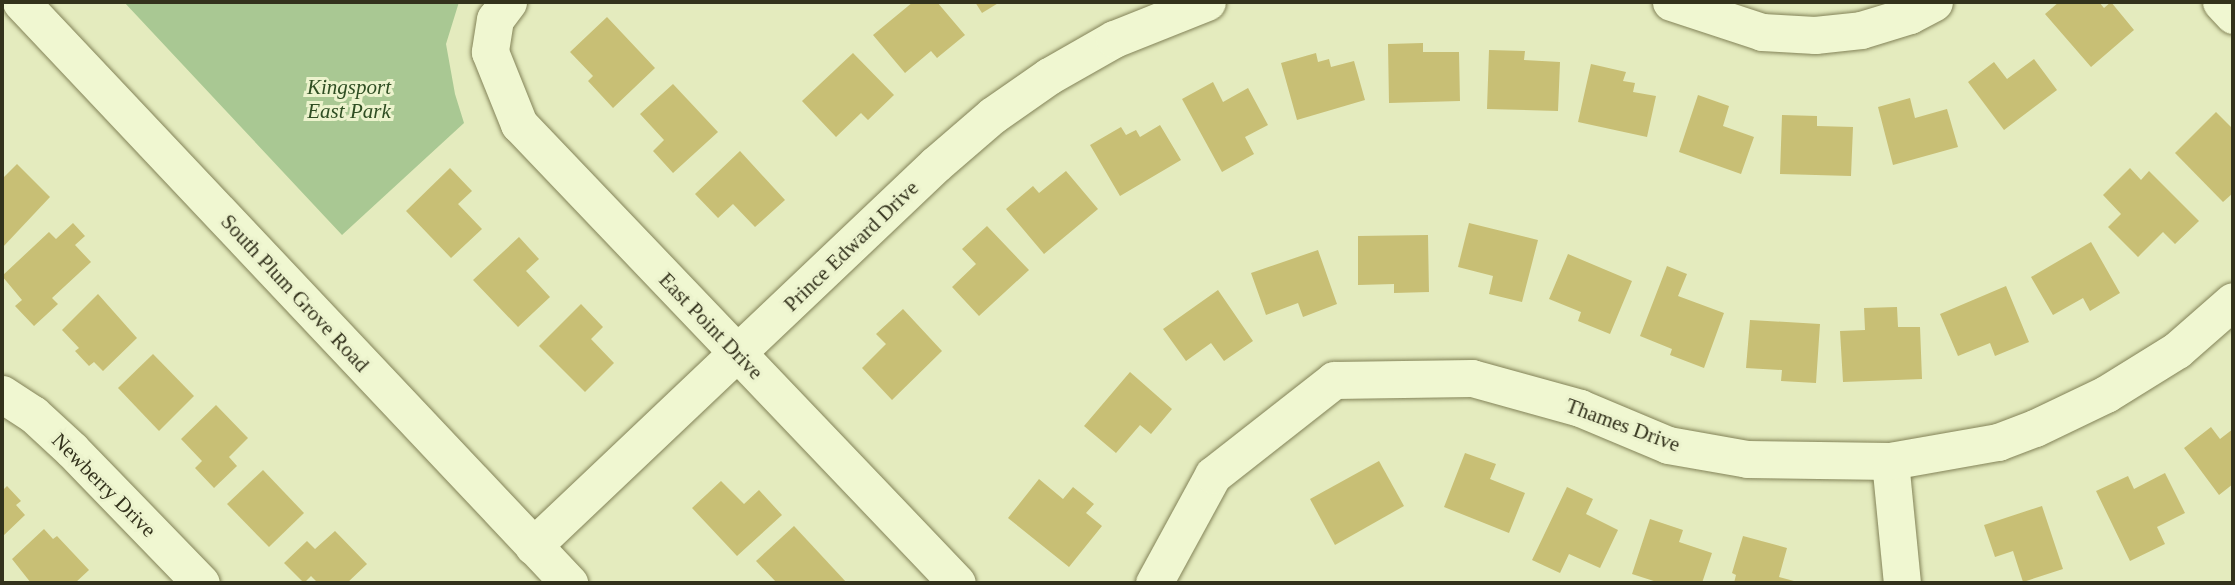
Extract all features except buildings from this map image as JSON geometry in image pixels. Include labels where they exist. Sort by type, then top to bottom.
[{"type":"street","name":"South Plum Grove Road","points":[[21,2],[569,583]]},
{"type":"street","name":"East Point Drive","points":[[508,2],[495,19],[490,52],[519,124],[957,583]]},
{"type":"street","name":"Prince Edward Drive","points":[[533,546],[936,164],[992,115],[1049,76],[1114,39],[1208,2]]},
{"type":"street","points":[[1671,2],[1762,32],[1815,35],[1861,30],[1910,15],[1934,2]]},
{"type":"street","points":[[2221,2],[2233,15]]},
{"type":"street","name":"Thames Drive","points":[[1154,583],[1213,475],[1334,380],[1472,377],[1580,408],[1668,445],[1747,459],[1890,461],[1998,442],[2035,428],[2105,394],[2177,350],[2233,301]]},
{"type":"street","name":"Newberry Drive","points":[[2,394],[33,414],[72,450],[201,583]]},
{"type":"street","points":[[1890,461],[1902,583]]},
{"type":"green space","name":"Kingsport East Park","points":[[124,2],[459,2],[446,44],[455,94],[464,123],[342,235]]}]
